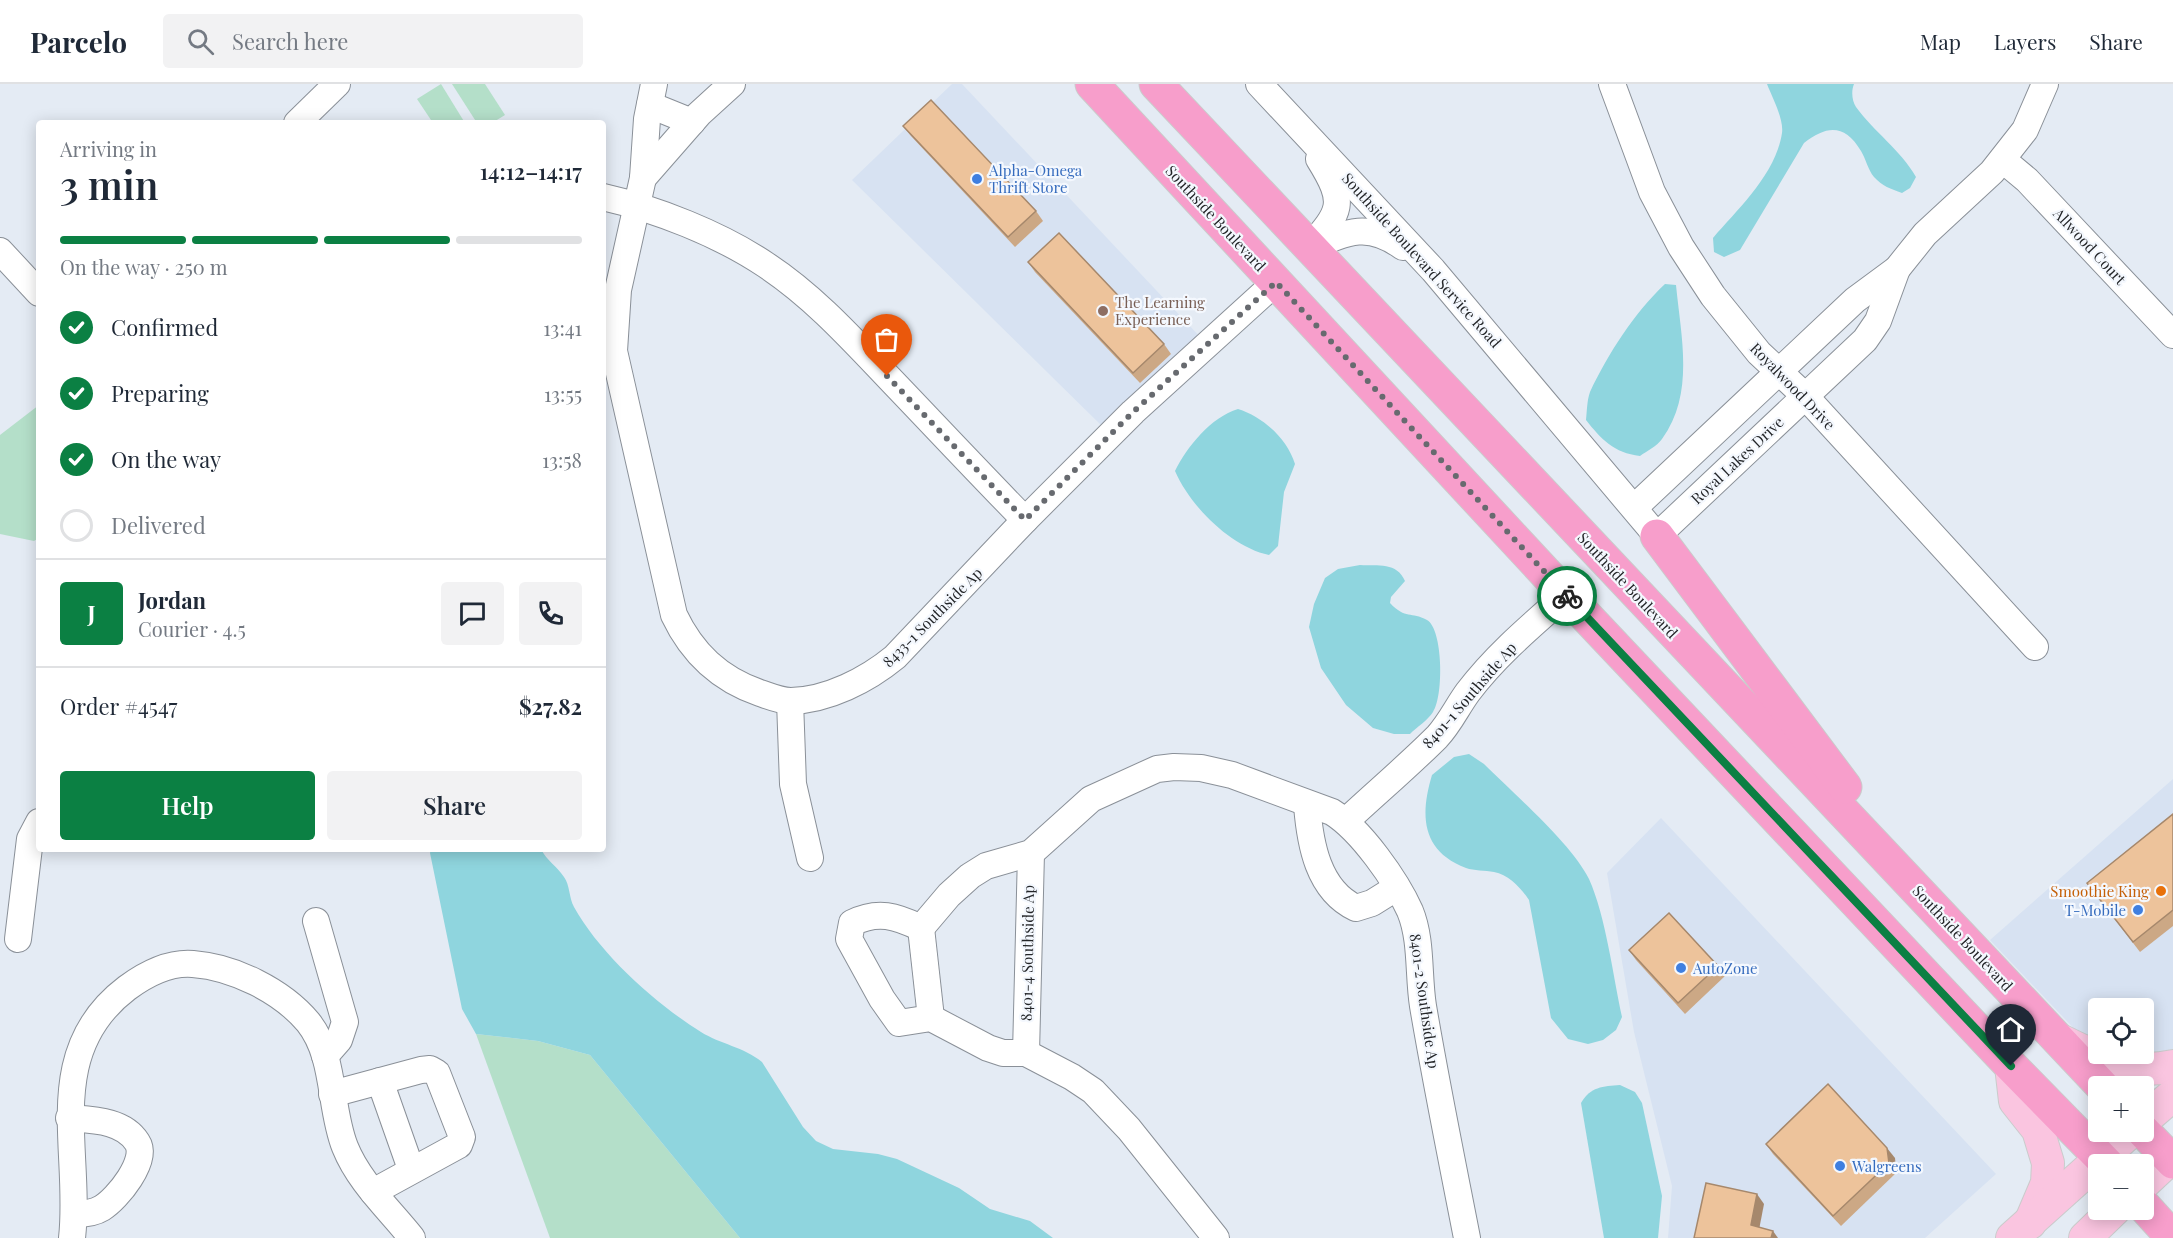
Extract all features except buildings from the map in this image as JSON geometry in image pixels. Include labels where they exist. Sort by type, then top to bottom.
[{"type":"highway","name":"Southside Boulevard","points":[[1092,84],[1566,595],[2011,1066],[2097,1154]]},
{"type":"highway","name":"Southside Boulevard","points":[[1156,84],[1308,248],[2093,1076]]},
{"type":"highway","points":[[1658,536],[1792,718],[1962,938]]},
{"type":"highway","points":[[2154,1141],[2172,1159]]},
{"type":"highway","points":[[2154,1217],[2173,1238]]},
{"type":"main road","points":[[2058,1038],[2122,1068],[2157,1070],[2173,1066]]},
{"type":"main road","points":[[2011,1066],[2015,1101],[2038,1131],[2049,1163],[2047,1183],[2021,1230]]},
{"type":"main road","points":[[2154,1111],[2173,1095]]},
{"type":"main road","points":[[2110,1154],[2121,1142]]},
{"type":"main road","points":[[2154,1174],[2172,1159]]},
{"type":"main road","points":[[2021,1230],[2088,1174]]},
{"type":"main road","points":[[2085,1238],[2104,1220]]},
{"type":"street","points":[[300,120],[337,84]]},
{"type":"street","points":[[643,178],[692,122],[732,84]]},
{"type":"street","name":"Southside Boulevard Service Road","points":[[1259,84],[1433,270],[1658,536]]},
{"type":"street","name":"Royalwood Drive","points":[[1612,84],[1652,192],[1681,247],[1713,296],[1759,353],[1805,396],[2035,647]]},
{"type":"street","name":"Royal Lakes Drive","points":[[1635,507],[1855,300],[1897,269],[1925,234],[2003,160],[2025,130],[2045,84]]},
{"type":"street","points":[[692,122],[652,95],[643,178],[635,204],[618,290],[614,351],[674,615],[691,646],[722,675],[740,686],[790,701],[793,784],[810,858]]},
{"type":"street","points":[[1297,123],[1331,178],[1338,199],[1335,219],[1308,248]]},
{"type":"street","name":"Allwood Court","points":[[2003,160],[2027,180],[2173,335]]},
{"type":"street","points":[[606,197],[635,204],[732,245],[765,264],[800,290],[871,359],[1025,520]]},
{"type":"street","points":[[1308,248],[1334,237],[1371,231],[1385,234],[1433,270]]},
{"type":"street","points":[[0,251],[36,290]]},
{"type":"street","name":"Royal Lakes Drive","points":[[1658,536],[1865,340],[1878,321],[1897,269]]},
{"type":"street","name":"8433-1 Southside Ap","points":[[790,701],[849,686],[879,670],[928,625],[1025,520],[1133,412],[1276,282]]},
{"type":"street","name":"Southside Boulevard Service Road","points":[[1580,442],[1630,529],[1642,536],[1658,536]]},
{"type":"street","name":"8401-1 Southside Ap","points":[[1346,821],[1438,736],[1453,718],[1468,693],[1508,648],[1566,595]]},
{"type":"street","name":"8401-2 Southside Ap","points":[[921,928],[950,894],[970,876],[986,866],[1031,853],[1091,799],[1157,770],[1174,767],[1232,776],[1307,805],[1332,812],[1346,821],[1381,865],[1409,910],[1416,929],[1419,981],[1467,1238]]},
{"type":"street","points":[[1307,805],[1310,837],[1328,886],[1341,901],[1356,908],[1372,903],[1396,888]]},
{"type":"street","points":[[18,939],[30,839],[36,828]]},
{"type":"street","name":"8401-4 Southside Ap","points":[[1026,1053],[1028,865],[1031,853]]},
{"type":"street","points":[[931,1018],[921,928],[886,914],[873,915],[852,923],[849,939],[882,999],[899,1023],[931,1018],[988,1048],[1003,1053],[1026,1053],[1093,1091],[1176,1185],[1216,1238]]},
{"type":"street","points":[[316,921],[345,1022],[339,1040],[325,1056]]},
{"type":"street","points":[[73,1226],[69,1118],[71,1083],[77,1059],[102,1014],[136,981],[170,966],[208,965],[261,986],[308,1022],[325,1056],[345,1149],[373,1192],[412,1238]]},
{"type":"street","points":[[332,1094],[430,1069],[437,1073],[462,1137],[459,1145],[411,1169],[373,1192]]},
{"type":"street","points":[[380,1080],[411,1169]]},
{"type":"street","points":[[69,1118],[114,1125],[128,1132],[138,1143],[140,1150],[137,1165],[111,1200],[73,1226]]},
{"type":"shaded area","points":[[952,84],[962,84],[1203,340],[1106,430],[852,180]]},
{"type":"shaded area","points":[[2173,779],[2173,1060],[2154,1058],[2154,998],[2088,998],[2088,1041],[1990,940]]},
{"type":"shaded area","points":[[1661,818],[1996,1174],[1925,1238],[1668,1238],[1672,1186],[1634,1032],[1607,873]]},
{"type":"green space","points":[[441,84],[463,120],[431,120],[417,99]]},
{"type":"green space","points":[[452,84],[485,84],[505,115],[497,120],[475,120]]},
{"type":"green space","points":[[36,407],[36,540],[34,541],[0,534],[0,435]]},
{"type":"green space","points":[[476,1034],[538,1041],[590,1055],[740,1238],[550,1238]]},
{"type":"water","points":[[1767,84],[1854,84],[1852,96],[1856,107],[1910,167],[1916,177],[1910,188],[1902,193],[1890,189],[1874,177],[1861,151],[1849,136],[1835,130],[1820,133],[1804,143],[1740,250],[1724,257],[1714,252],[1713,238],[1764,177],[1772,163],[1782,133],[1781,121]]},
{"type":"water","points":[[1665,284],[1676,285],[1682,345],[1682,384],[1679,403],[1672,422],[1660,442],[1640,456],[1615,448],[1597,433],[1586,420],[1588,402],[1590,392],[1613,349],[1643,308]]},
{"type":"water","points":[[1238,409],[1256,417],[1273,430],[1286,446],[1295,464],[1284,492],[1278,546],[1269,555],[1240,543],[1213,523],[1191,498],[1175,471],[1186,452],[1209,426]]},
{"type":"water","points":[[1360,565],[1386,566],[1402,575],[1405,581],[1391,597],[1390,603],[1400,612],[1427,620],[1436,636],[1440,663],[1437,704],[1431,715],[1410,734],[1394,734],[1373,728],[1346,705],[1321,668],[1309,627],[1314,604],[1325,578],[1338,569]]},
{"type":"water","points":[[1469,754],[1484,764],[1541,819],[1570,850],[1589,879],[1605,929],[1622,1017],[1616,1030],[1603,1040],[1588,1044],[1568,1039],[1551,1018],[1529,900],[1522,891],[1510,879],[1499,874],[1469,869],[1451,861],[1432,842],[1426,818],[1426,804],[1432,775],[1454,757]]},
{"type":"water","points":[[543,852],[566,880],[572,903],[585,925],[630,977],[684,1021],[708,1036],[748,1053],[762,1062],[803,1127],[816,1141],[833,1149],[878,1154],[897,1159],[959,1188],[990,1209],[1030,1221],[1053,1238],[740,1238],[590,1055],[538,1041],[476,1034],[462,1009],[430,853]]},
{"type":"water","points":[[1620,1085],[1635,1092],[1642,1103],[1662,1196],[1658,1238],[1604,1238],[1581,1103],[1593,1091]]},
{"type":"way so far","points":[[887,376],[1025,520],[1133,412],[1276,282],[1567,596]]},
{"type":"place","name":"Alpha-Omega Thrift Store","points":[[977,179]]},
{"type":"place","name":"The Learning Experience","points":[[1103,311]]},
{"type":"place","name":"Smoothie King","points":[[2161,891]]},
{"type":"place","name":"T-Mobile","points":[[2138,910]]},
{"type":"place","name":"AutoZone","points":[[1681,968]]},
{"type":"place","name":"Walgreens","points":[[1840,1166]]},
{"type":"route","points":[[1567,596],[2011,1066]]}]
